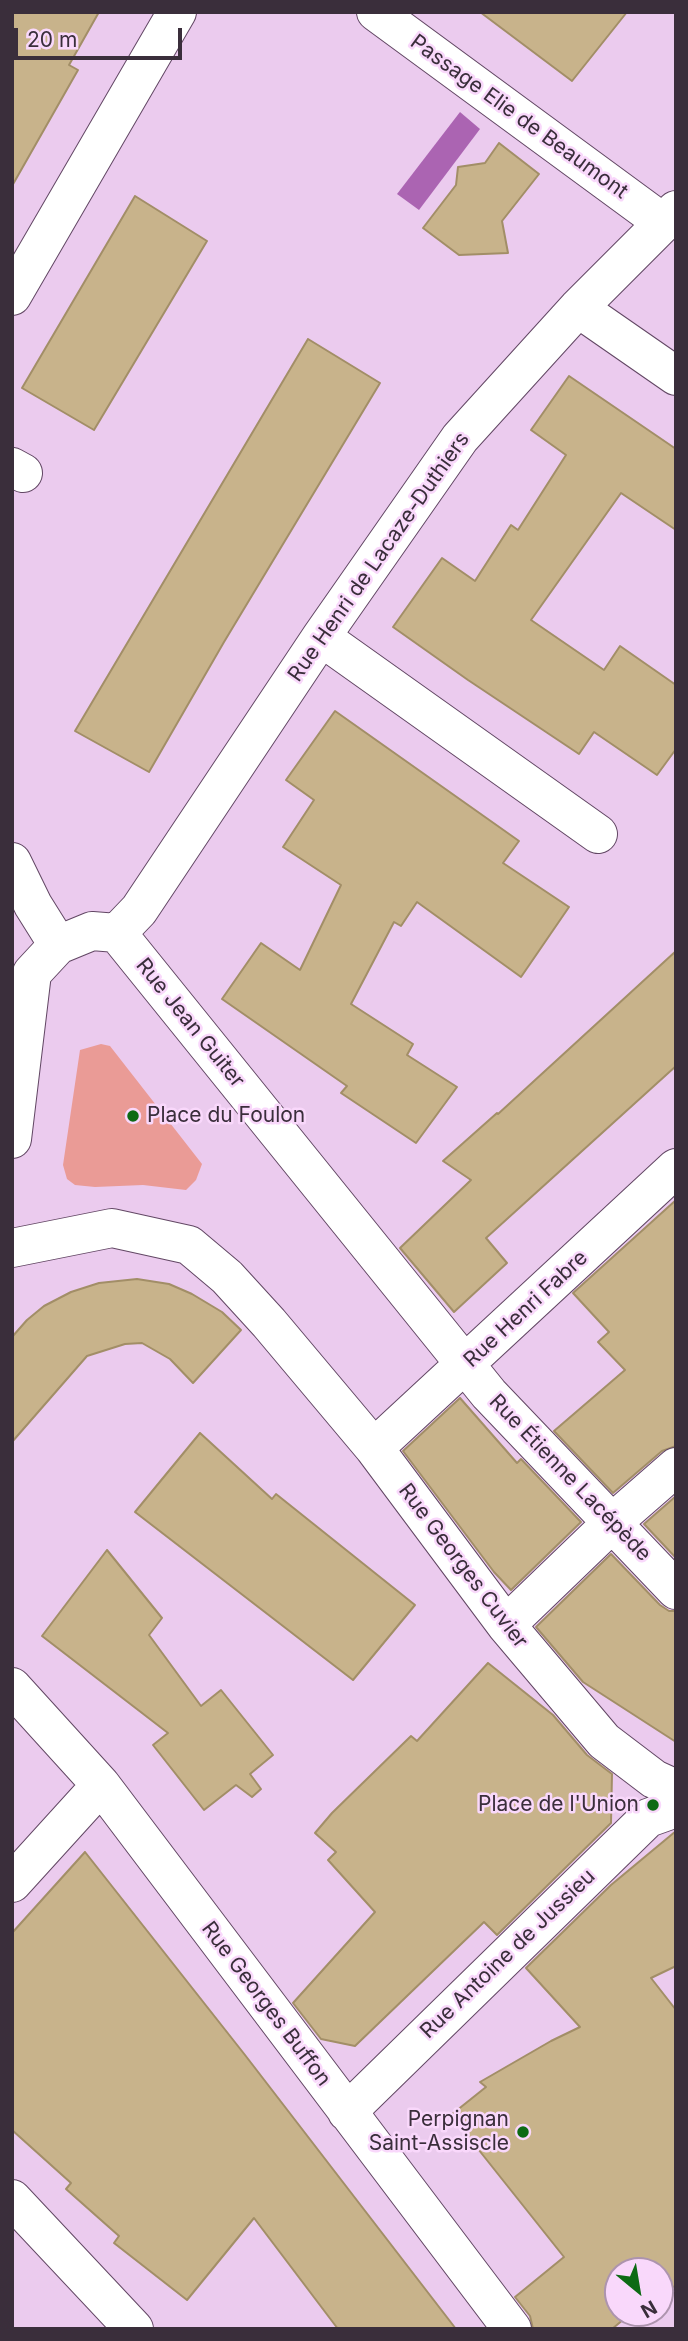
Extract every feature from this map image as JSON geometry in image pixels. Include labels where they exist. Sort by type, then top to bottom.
[{"type":"street","points":[[12,296],[177,12]]},
{"type":"street","name":"Passage Elie de Beaumont","points":[[376,12],[669,216]]},
{"type":"street","name":"Rue Henri de Lacaze-Duthiers","points":[[117,933],[139,910],[321,637],[460,438],[579,307],[669,216]]},
{"type":"street","points":[[579,307],[676,376]]},
{"type":"street","points":[[321,637],[598,834]]},
{"type":"street","points":[[12,862],[33,905],[58,945]]},
{"type":"street","points":[[12,1139],[32,973],[58,945],[92,932],[117,933]]},
{"type":"street","name":"Rue Jean Guiter","points":[[117,933],[466,1365]]},
{"type":"street","name":"Rue Henri Fabre","points":[[374,1448],[676,1168]]},
{"type":"street","name":"Rue Georges Cuvier","points":[[12,1248],[112,1228],[188,1245],[227,1277],[269,1322],[374,1448],[506,1625],[604,1741],[654,1779],[676,1789]]},
{"type":"street","name":"Rue Étienne Lacépède","points":[[466,1365],[489,1394],[676,1590]]},
{"type":"street","points":[[506,1625],[613,1522],[676,1466]]},
{"type":"street","name":"Rue Georges Buffon","points":[[12,1687],[101,1785],[512,2329]]},
{"type":"street","points":[[12,1883],[101,1785]]},
{"type":"street","name":"Rue Antoine de Jussieu","points":[[347,2112],[648,1818],[676,1808]]},
{"type":"street","points":[[12,2199],[134,2329]]},
{"type":"shaded area","points":[[460,112],[480,129],[419,210],[397,194]]},
{"type":"shaded area","points":[[101,1044],[110,1046],[202,1164],[196,1180],[186,1190],[143,1185],[95,1187],[75,1185],[67,1179],[63,1165],[80,1050]]},
{"type":"building","points":[[12,12],[99,12],[69,65],[78,70],[12,186]]},
{"type":"building","points":[[480,12],[627,12],[572,81]]},
{"type":"building","points":[[499,143],[539,174],[502,221],[508,253],[459,255],[423,228],[456,185],[458,167],[485,163]]},
{"type":"building","points":[[135,196],[207,241],[94,430],[22,388]]},
{"type":"building","points":[[308,339],[380,383],[149,772],[75,731]]},
{"type":"building","points":[[569,376],[676,449],[676,530],[621,493],[531,620],[604,670],[620,646],[676,685],[676,749],[657,775],[594,732],[579,754],[393,627],[442,558],[475,581],[511,525],[518,530],[566,455],[531,430]]},
{"type":"building","points":[[335,711],[519,841],[503,863],[569,907],[521,977],[417,902],[401,926],[394,922],[351,1004],[413,1044],[407,1055],[457,1087],[416,1143],[341,1093],[347,1086],[222,999],[261,943],[300,970],[341,885],[283,847],[314,800],[286,780]]},
{"type":"building","points":[[676,951],[676,1066],[486,1238],[507,1263],[454,1312],[400,1248],[471,1180],[443,1161]]},
{"type":"building","points":[[676,1200],[676,1446],[662,1451],[613,1493],[554,1431],[625,1370],[598,1342],[609,1332],[573,1293]]},
{"type":"building","points":[[137,1279],[169,1284],[192,1294],[222,1312],[241,1330],[193,1383],[170,1359],[142,1343],[125,1344],[87,1356],[12,1442],[12,1337],[44,1306],[71,1292],[99,1283]]},
{"type":"building","points":[[460,1398],[517,1463],[521,1459],[581,1522],[511,1590],[494,1572],[403,1451]]},
{"type":"building","points":[[200,1433],[272,1499],[276,1494],[415,1605],[353,1680],[135,1512]]},
{"type":"building","points":[[676,1496],[676,1558],[644,1524]]},
{"type":"building","points":[[107,1550],[162,1618],[149,1635],[201,1706],[221,1690],[273,1755],[250,1774],[261,1789],[252,1797],[236,1785],[204,1810],[153,1745],[168,1733],[42,1636]]},
{"type":"building","points":[[611,1554],[660,1605],[669,1611],[676,1611],[676,1742],[583,1682],[536,1627]]},
{"type":"building","points":[[488,1663],[553,1715],[587,1755],[612,1774],[611,1823],[497,1935],[484,1922],[355,2046],[321,2039],[293,2003],[375,1912],[328,1860],[336,1852],[315,1833],[411,1736],[417,1741]]},
{"type":"building","points":[[676,1831],[676,1966],[651,1978],[676,2010],[676,2285],[674,2286],[674,2257],[604,2257],[604,2327],[614,2327],[533,2329],[530,2316],[515,2297],[564,2257],[451,2115],[486,2087],[480,2082],[580,2027],[526,1968],[611,1885]]},
{"type":"building","points":[[85,1852],[456,2329],[338,2329],[254,2218],[187,2300],[114,2243],[119,2236],[66,2189],[71,2183],[12,2130],[12,1933]]},
{"type":"place","name":"Place du Foulon","points":[[133,1116]]},
{"type":"place","name":"Place de l'Union","points":[[653,1805]]},
{"type":"place","name":"Perpignan Saint-Assiscle","points":[[523,2132]]}]
